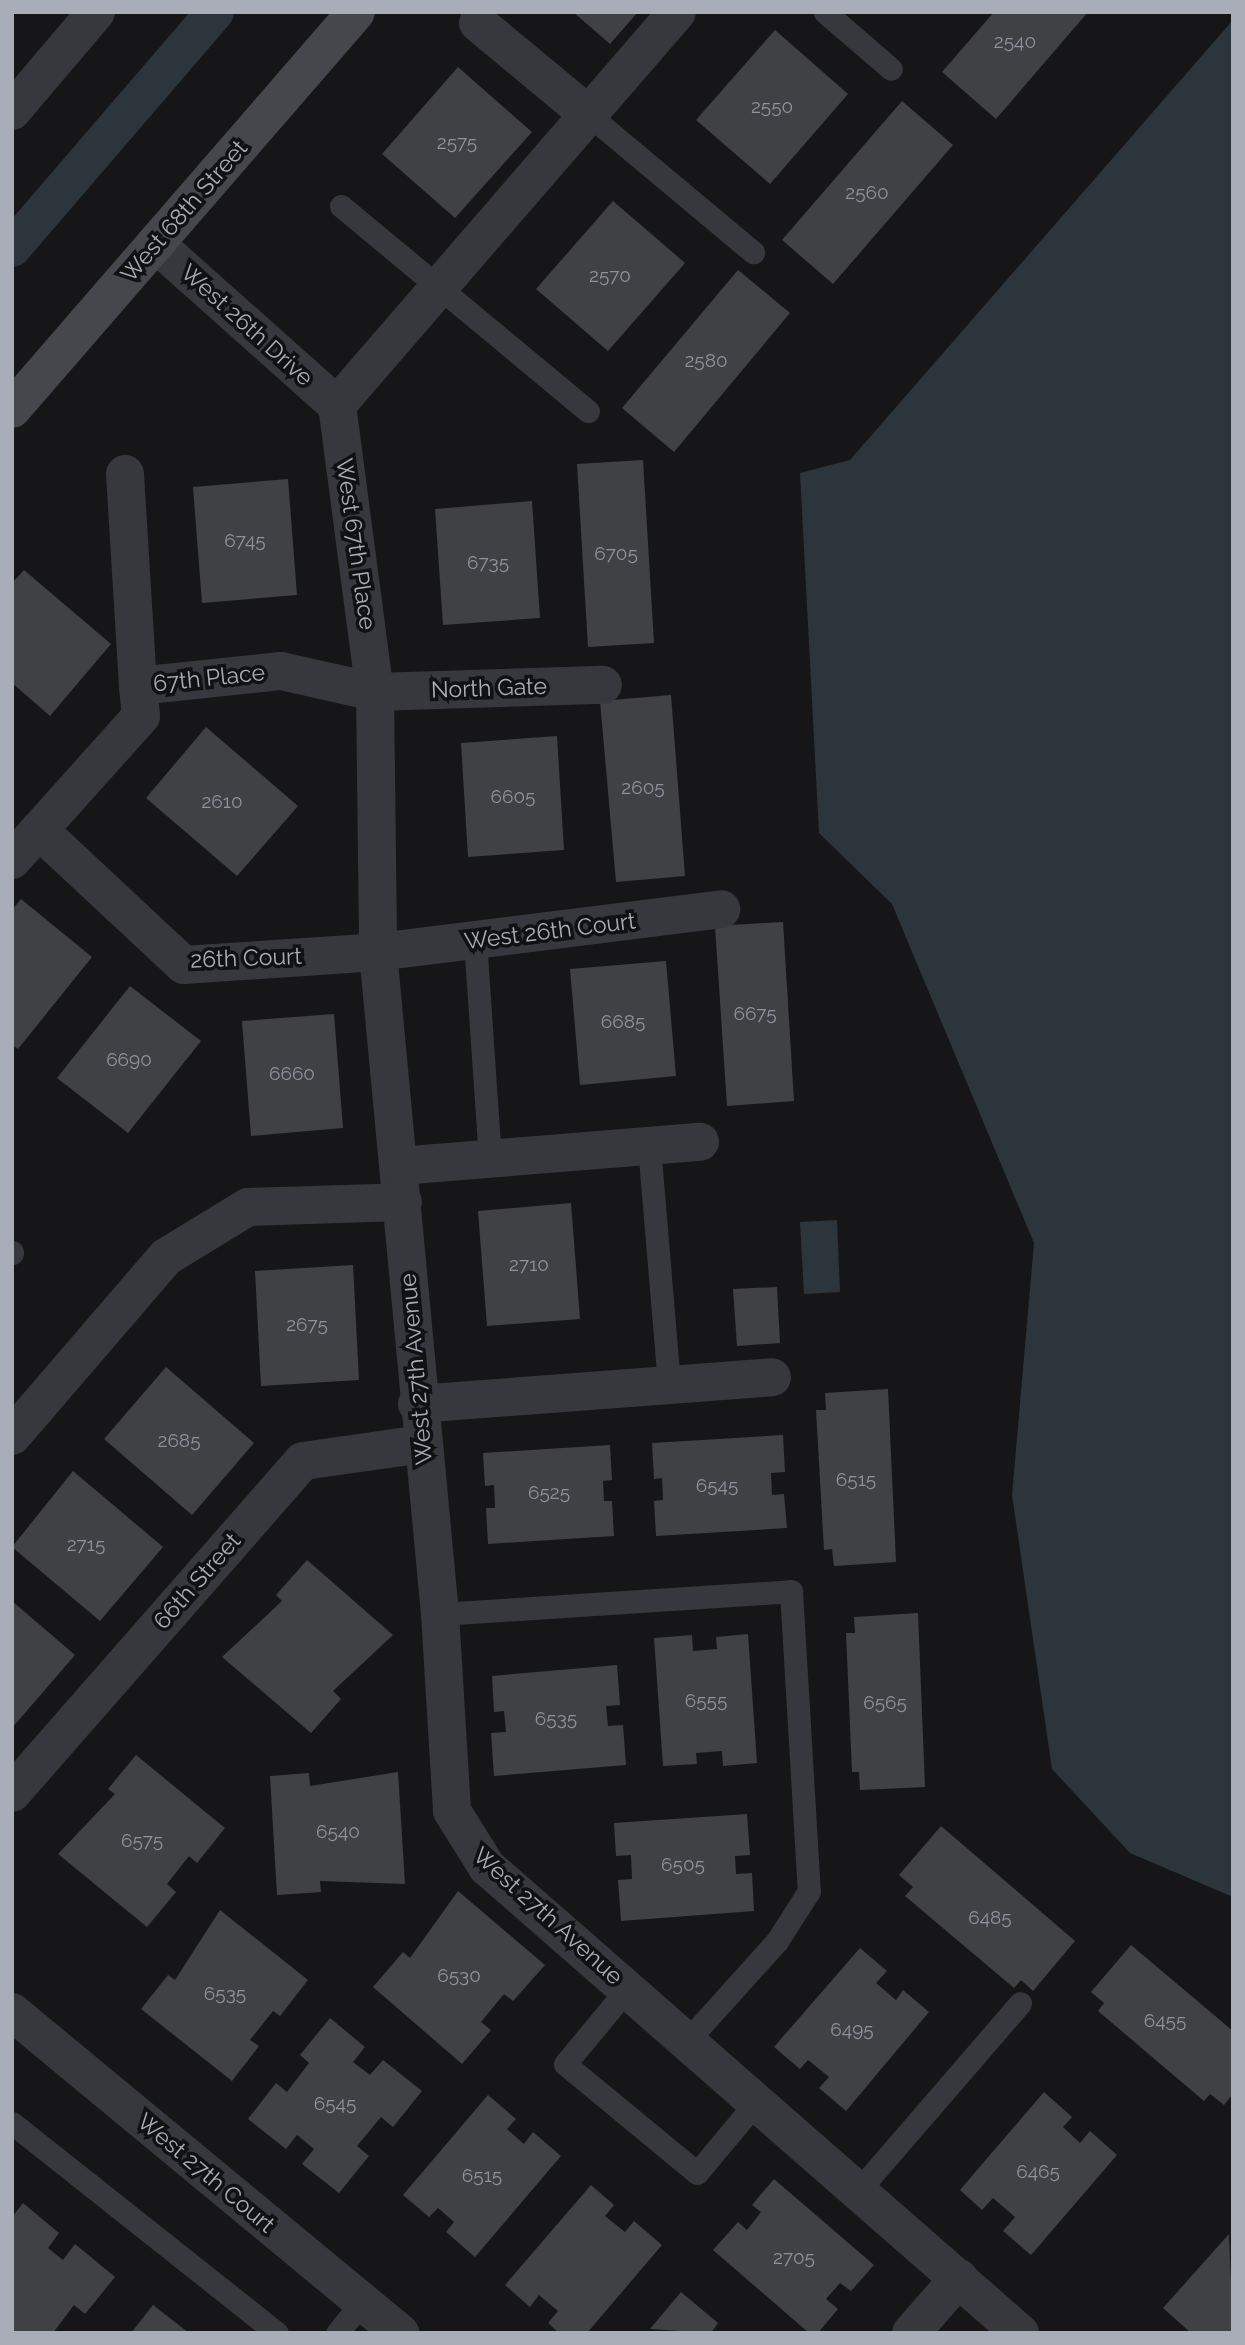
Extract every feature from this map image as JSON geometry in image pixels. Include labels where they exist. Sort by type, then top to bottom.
[{"type":"main road","name":"West 68th Street","points":[[12,409],[356,12]]},
{"type":"street","points":[[12,111],[96,12]]},
{"type":"street","points":[[337,405],[677,12]]},
{"type":"street","points":[[478,23],[589,115]]},
{"type":"street","name":"West 26th Drive","points":[[156,244],[337,405]]},
{"type":"street","name":"West 67th Place","points":[[337,405],[375,692],[378,952],[401,1184]]},
{"type":"street","points":[[125,474],[138,685]]},
{"type":"street","name":"67th Place","points":[[12,860],[141,716],[138,685],[281,671],[375,692]]},
{"type":"street","name":"North Gate","points":[[375,692],[603,685]]},
{"type":"street","name":"26th Court","points":[[39,830],[184,965],[378,952]]},
{"type":"street","name":"West 26th Court","points":[[378,952],[722,909]]},
{"type":"street","points":[[12,1436],[177,1250],[248,1207],[401,1184],[491,1158],[700,1142]]},
{"type":"street","name":"West 27th Avenue","points":[[401,1184],[417,1404],[440,1614],[452,1811],[467,1843],[627,1989],[1020,2333]]},
{"type":"street","points":[[417,1404],[772,1377]]},
{"type":"street","name":"66th Street","points":[[13,1791],[303,1461],[422,1444]]},
{"type":"street","name":"West 27th Court","points":[[12,2012],[400,2333]]},
{"type":"street","points":[[911,2333],[959,2278]]},
{"type":"lane","points":[[825,12],[891,69]]},
{"type":"lane","points":[[589,115],[753,252]]},
{"type":"lane","points":[[341,206],[588,411]]},
{"type":"lane","points":[[475,940],[491,1158]]},
{"type":"lane","points":[[649,1146],[669,1385]]},
{"type":"lane","points":[[440,1614],[791,1591],[809,1891],[776,1941],[687,2041]]},
{"type":"lane","points":[[627,1989],[565,2064],[697,2173],[757,2102]]},
{"type":"lane","points":[[858,2191],[1020,2003]]},
{"type":"lane","points":[[12,2123],[277,2333]]},
{"type":"lane","points":[[337,2333],[361,2303]]},
{"type":"shaded area","points":[[1233,20],[1233,1897],[1130,1853],[1052,1769],[1012,1495],[1034,1243],[892,904],[819,833],[800,473],[850,460]]},
{"type":"shaded area","points":[[837,1220],[840,1292],[804,1294],[800,1222]]},
{"type":"building","points":[[573,12],[638,12],[610,44]]},
{"type":"building","points":[[994,12],[1088,12],[996,119],[942,72]]},
{"type":"building","points":[[775,30],[848,94],[770,184],[696,120]]},
{"type":"building","points":[[458,67],[532,132],[455,218],[382,154]]},
{"type":"building","points":[[902,101],[953,145],[833,284],[782,240]]},
{"type":"building","points":[[613,201],[685,263],[608,351],[536,289]]},
{"type":"building","points":[[738,270],[790,313],[674,452],[622,408]]},
{"type":"building","points":[[643,460],[654,643],[588,647],[577,464]]},
{"type":"building","points":[[288,479],[297,595],[202,603],[193,487]]},
{"type":"building","points":[[532,501],[540,618],[443,625],[435,509]]},
{"type":"building","points":[[24,570],[111,644],[50,716],[12,683],[12,583]]},
{"type":"building","points":[[671,695],[685,876],[616,882],[600,701]]},
{"type":"building","points":[[206,727],[298,806],[237,876],[146,798]]},
{"type":"building","points":[[557,736],[564,850],[468,857],[461,743]]},
{"type":"building","points":[[21,899],[92,957],[18,1049],[12,1045],[12,910]]},
{"type":"building","points":[[783,922],[794,1101],[727,1106],[715,926]]},
{"type":"building","points":[[666,961],[676,1076],[580,1085],[570,969]]},
{"type":"building","points":[[130,986],[201,1041],[128,1133],[57,1078]]},
{"type":"building","points":[[334,1014],[343,1128],[251,1136],[242,1021]]},
{"type":"building","points":[[571,1203],[580,1319],[487,1326],[478,1211]]},
{"type":"building","points":[[353,1265],[359,1380],[261,1386],[255,1271]]},
{"type":"building","points":[[777,1287],[780,1343],[737,1346],[733,1289]]},
{"type":"building","points":[[166,1367],[254,1443],[192,1515],[104,1439]]},
{"type":"building","points":[[888,1389],[896,1562],[834,1566],[832,1549],[824,1550],[816,1410],[826,1410],[825,1393]]},
{"type":"building","points":[[783,1435],[785,1472],[771,1473],[772,1495],[784,1494],[787,1528],[656,1536],[654,1501],[663,1500],[662,1478],[654,1479],[652,1443]]},
{"type":"building","points":[[610,1445],[612,1480],[603,1481],[604,1501],[612,1501],[614,1536],[488,1544],[486,1508],[495,1508],[494,1485],[485,1486],[483,1453]]},
{"type":"building","points":[[73,1471],[163,1547],[100,1621],[12,1547]]},
{"type":"building","points":[[307,1560],[393,1635],[333,1691],[341,1699],[311,1733],[222,1657],[282,1601],[276,1595]]},
{"type":"building","points":[[12,1601],[75,1655],[12,1728]]},
{"type":"building","points":[[918,1613],[925,1787],[860,1790],[859,1772],[852,1772],[846,1633],[855,1633],[854,1617]]},
{"type":"building","points":[[748,1634],[757,1763],[723,1766],[722,1751],[696,1753],[697,1764],[663,1766],[654,1638],[692,1635],[693,1651],[717,1649],[716,1637]]},
{"type":"building","points":[[617,1665],[620,1705],[606,1706],[608,1726],[623,1725],[626,1765],[494,1776],[491,1733],[506,1732],[504,1711],[494,1712],[492,1676]]},
{"type":"building","points":[[136,1755],[225,1828],[197,1863],[189,1856],[167,1884],[176,1892],[147,1927],[58,1854],[115,1794],[108,1789]]},
{"type":"building","points":[[398,1772],[405,1884],[320,1881],[321,1892],[277,1895],[270,1776],[309,1773],[310,1786]]},
{"type":"building","points":[[747,1814],[750,1855],[735,1856],[736,1874],[752,1873],[754,1911],[621,1921],[618,1880],[632,1879],[631,1855],[616,1856],[614,1823]]},
{"type":"building","points":[[941,1826],[1075,1941],[1033,1991],[1021,1980],[1014,1988],[905,1896],[913,1887],[899,1875]]},
{"type":"building","points":[[458,1891],[545,1965],[513,2001],[504,1994],[481,2022],[491,2030],[462,2064],[373,1987],[403,1952],[410,1958]]},
{"type":"building","points":[[220,1910],[308,1980],[280,2016],[273,2011],[250,2040],[259,2046],[232,2081],[141,2009],[168,1975],[175,1980]]},
{"type":"building","points":[[1131,1945],[1233,2031],[1233,2094],[1224,2105],[1210,2094],[1204,2101],[1098,2011],[1104,2003],[1091,1992]]},
{"type":"building","points":[[860,1948],[887,1971],[876,1983],[896,2000],[903,1990],[929,2012],[846,2111],[819,2088],[829,2077],[808,2060],[800,2069],[774,2047]]},
{"type":"building","points":[[330,2018],[365,2047],[353,2062],[370,2075],[383,2060],[422,2091],[393,2127],[381,2117],[357,2146],[369,2156],[339,2193],[302,2164],[314,2149],[297,2135],[286,2149],[248,2119],[276,2083],[287,2092],[309,2063],[300,2055]]},
{"type":"building","points":[[1044,2092],[1072,2117],[1063,2127],[1080,2143],[1090,2131],[1117,2155],[1031,2255],[1003,2231],[1015,2217],[993,2198],[982,2210],[960,2190]]},
{"type":"building","points":[[488,2095],[516,2119],[507,2129],[524,2144],[533,2132],[561,2156],[475,2257],[446,2232],[454,2222],[438,2208],[429,2217],[403,2195]]},
{"type":"building","points":[[774,2179],[874,2265],[851,2291],[840,2283],[826,2299],[838,2309],[818,2333],[809,2333],[713,2250],[738,2222],[747,2230],[761,2212],[752,2205]]},
{"type":"building","points":[[591,2185],[614,2205],[605,2216],[625,2232],[634,2221],[662,2245],[587,2333],[559,2333],[548,2323],[558,2311],[539,2295],[530,2307],[505,2285]]},
{"type":"building","points":[[23,2203],[59,2233],[48,2248],[63,2260],[75,2244],[115,2277],[85,2314],[74,2305],[53,2333],[12,2333],[12,2217]]},
{"type":"building","points":[[1229,2234],[1233,2333],[1191,2333],[1163,2308]]},
{"type":"building","points":[[681,2292],[718,2323],[711,2333],[650,2329]]},
{"type":"building","points":[[153,2305],[189,2333],[131,2333]]},
{"type":"waterway","points":[[12,248],[215,12]]}]
